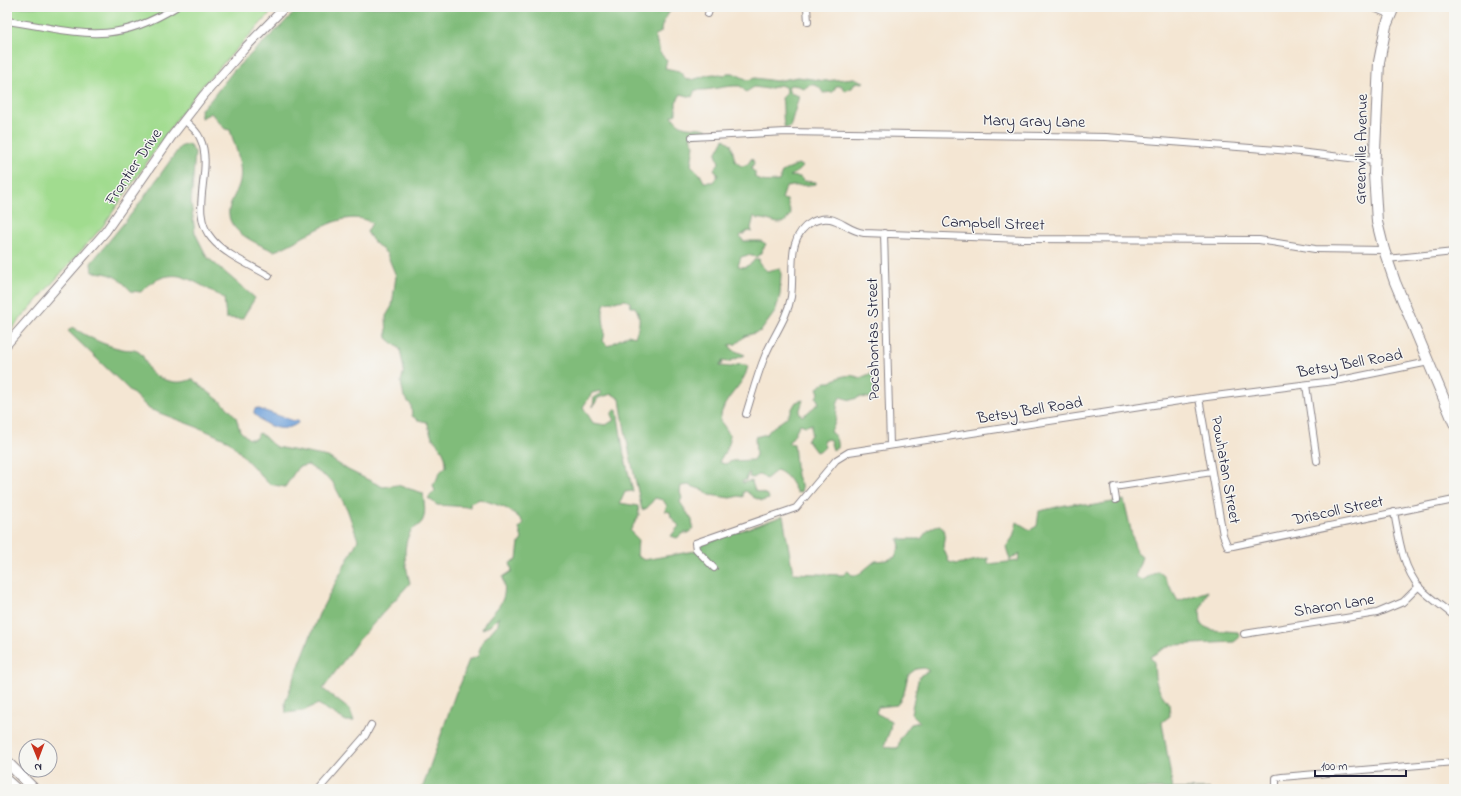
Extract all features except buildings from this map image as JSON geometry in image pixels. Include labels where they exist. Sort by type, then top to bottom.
[{"type":"main road","name":"Greenville Avenue","points":[[1393,10],[1386,26],[1379,62],[1374,161],[1375,209],[1386,255],[1454,423]]},
{"type":"main road","points":[[7,762],[34,789]]},
{"type":"main road","points":[[7,781],[16,789]]},
{"type":"street","points":[[7,21],[73,32],[111,33],[139,26],[176,7]]},
{"type":"street","name":"Frontier Drive","points":[[7,344],[106,231],[184,120],[223,72],[285,7]]},
{"type":"street","points":[[807,7],[808,22]]},
{"type":"street","points":[[1374,7],[1393,10]]},
{"type":"street","points":[[184,120],[200,139],[204,163],[201,207],[202,220],[206,231],[220,247],[269,276]]},
{"type":"street","name":"Mary Gray Lane","points":[[692,137],[786,132],[1106,137],[1291,151],[1374,161]]},
{"type":"street","name":"Campbell Street","points":[[746,414],[766,354],[782,323],[789,305],[794,279],[795,240],[800,232],[811,223],[826,218],[840,222],[859,232],[1024,239],[1259,240],[1315,249],[1386,255],[1454,252]]},
{"type":"street","name":"Pocahontas Street","points":[[884,233],[890,445]]},
{"type":"street","name":"Betsy Bell Road","points":[[714,568],[696,549],[695,543],[796,508],[836,460],[849,452],[1199,398],[1341,380],[1429,362]]},
{"type":"street","points":[[1306,385],[1317,461]]},
{"type":"street","name":"Powhatan Street","points":[[1199,398],[1227,546]]},
{"type":"street","points":[[1116,500],[1114,487],[1212,472]]},
{"type":"street","name":"Driscoll Street","points":[[1227,546],[1235,547],[1454,500]]},
{"type":"street","points":[[1394,512],[1404,560],[1419,586],[1454,616]]},
{"type":"street","name":"Sharon Lane","points":[[1244,634],[1378,613],[1403,602],[1419,586]]},
{"type":"street","points":[[319,789],[365,736],[371,725]]},
{"type":"street","points":[[1276,789],[1276,778],[1282,777],[1454,762]]},
{"type":"green space","points":[[7,7],[276,7],[202,86],[181,113],[103,226],[7,334]]},
{"type":"green space","points":[[299,7],[672,7],[663,22],[661,32],[655,36],[660,53],[667,60],[665,68],[679,71],[687,80],[697,79],[713,74],[724,76],[727,73],[733,73],[748,80],[755,78],[776,81],[798,77],[825,81],[854,78],[864,82],[856,82],[852,88],[845,91],[842,86],[836,86],[833,92],[823,93],[815,85],[809,85],[804,89],[799,86],[790,85],[788,88],[790,93],[799,96],[790,127],[785,128],[782,98],[787,93],[785,87],[780,85],[768,89],[754,87],[746,92],[740,86],[695,90],[692,97],[681,94],[676,102],[676,114],[672,116],[680,125],[708,130],[707,133],[690,137],[694,145],[691,165],[700,174],[704,182],[713,182],[718,175],[714,169],[719,163],[716,154],[724,139],[731,144],[735,161],[741,166],[747,165],[752,158],[754,163],[751,169],[755,172],[755,177],[760,181],[779,181],[782,172],[798,164],[803,167],[790,176],[800,177],[804,181],[816,182],[816,184],[786,187],[782,199],[787,200],[791,214],[783,222],[780,223],[757,219],[754,216],[751,228],[752,232],[748,231],[740,236],[743,241],[761,241],[766,244],[760,254],[756,257],[748,255],[741,257],[738,266],[745,267],[752,263],[755,259],[759,259],[760,264],[767,271],[780,268],[780,295],[775,312],[761,331],[745,336],[736,344],[729,345],[733,350],[745,355],[728,362],[722,361],[723,364],[720,364],[720,366],[731,367],[740,364],[748,366],[746,374],[729,398],[722,412],[720,421],[730,437],[730,441],[719,462],[725,464],[732,461],[753,460],[756,455],[755,437],[767,434],[772,428],[784,420],[796,402],[803,400],[799,413],[802,416],[807,413],[819,403],[816,397],[819,393],[817,388],[826,382],[831,382],[845,376],[856,376],[860,378],[872,373],[876,393],[870,398],[860,397],[851,400],[840,397],[837,405],[835,423],[830,432],[834,435],[837,441],[837,448],[833,450],[830,440],[828,439],[823,441],[825,447],[816,452],[807,440],[811,435],[812,424],[806,426],[800,424],[788,443],[794,444],[797,476],[802,487],[801,492],[797,493],[787,477],[777,470],[766,479],[760,474],[753,478],[749,477],[750,473],[748,473],[746,480],[742,481],[743,483],[750,481],[752,482],[755,491],[768,495],[769,499],[762,501],[753,497],[746,491],[743,492],[743,497],[739,496],[730,498],[710,495],[703,490],[688,485],[681,486],[680,492],[682,498],[680,502],[692,520],[693,528],[689,533],[683,533],[677,538],[671,536],[679,526],[671,517],[670,512],[665,511],[667,506],[663,500],[655,498],[647,508],[642,510],[627,441],[620,399],[612,394],[598,398],[593,407],[594,398],[602,393],[600,391],[592,393],[583,407],[593,423],[606,425],[614,420],[612,413],[615,409],[617,410],[624,455],[633,491],[625,492],[620,503],[638,506],[639,515],[630,531],[638,539],[637,556],[644,560],[695,551],[700,545],[783,516],[793,573],[843,575],[848,571],[852,575],[858,575],[875,561],[887,560],[895,557],[900,546],[898,539],[921,539],[929,530],[940,525],[945,532],[943,547],[949,562],[957,564],[988,558],[988,564],[1018,561],[1020,553],[1010,560],[1006,547],[1013,537],[1017,522],[1030,530],[1037,526],[1039,511],[1072,504],[1085,504],[1089,506],[1124,500],[1136,552],[1142,557],[1135,577],[1143,580],[1158,571],[1164,576],[1178,601],[1208,591],[1200,609],[1201,625],[1212,630],[1238,632],[1240,637],[1234,642],[1174,645],[1165,648],[1150,657],[1154,662],[1155,678],[1160,692],[1169,704],[1170,716],[1162,722],[1173,789],[422,789],[456,692],[469,660],[478,656],[482,642],[498,624],[499,617],[490,626],[482,629],[502,601],[504,595],[503,577],[512,571],[510,563],[517,559],[519,543],[522,539],[519,528],[524,524],[515,514],[510,511],[499,505],[480,499],[470,503],[470,507],[437,505],[428,498],[435,491],[433,485],[439,474],[446,467],[445,456],[431,435],[427,422],[418,420],[412,416],[411,405],[404,397],[401,382],[404,370],[400,349],[387,338],[386,316],[392,306],[396,276],[387,254],[373,241],[367,232],[372,223],[360,219],[348,219],[335,222],[274,251],[244,236],[233,225],[229,218],[229,210],[238,188],[241,175],[238,156],[230,130],[225,129],[211,113],[201,118],[201,109],[209,102],[234,70]],"holes":[[[625,300],[630,302],[631,307],[635,307],[639,315],[639,326],[635,337],[628,335],[608,346],[603,341],[605,332],[603,308],[605,303]],[[924,668],[929,671],[919,676],[911,713],[920,722],[911,724],[900,739],[898,748],[884,746],[890,730],[891,721],[876,713],[878,707],[897,705],[904,693],[908,675],[916,669]]]},
{"type":"green space","points":[[188,144],[195,152],[191,203],[195,233],[207,257],[255,298],[242,319],[226,318],[224,298],[198,283],[183,277],[171,276],[160,278],[149,284],[141,292],[131,291],[114,276],[105,273],[92,272],[91,263],[137,207],[180,147]]},
{"type":"green space","points":[[72,327],[102,343],[122,349],[137,351],[142,355],[152,373],[162,379],[172,382],[182,382],[192,379],[225,405],[236,417],[240,431],[249,439],[255,439],[259,433],[276,447],[328,457],[348,470],[383,487],[397,485],[423,493],[425,509],[424,517],[420,524],[411,531],[405,550],[410,583],[357,642],[323,689],[350,710],[354,721],[346,721],[318,704],[303,711],[286,713],[285,702],[319,614],[358,540],[347,509],[332,481],[308,465],[298,467],[285,487],[269,484],[229,441],[149,409],[68,331]]},
{"type":"water","points":[[256,408],[298,421],[298,423],[286,428],[274,427],[258,418],[254,413]]}]
